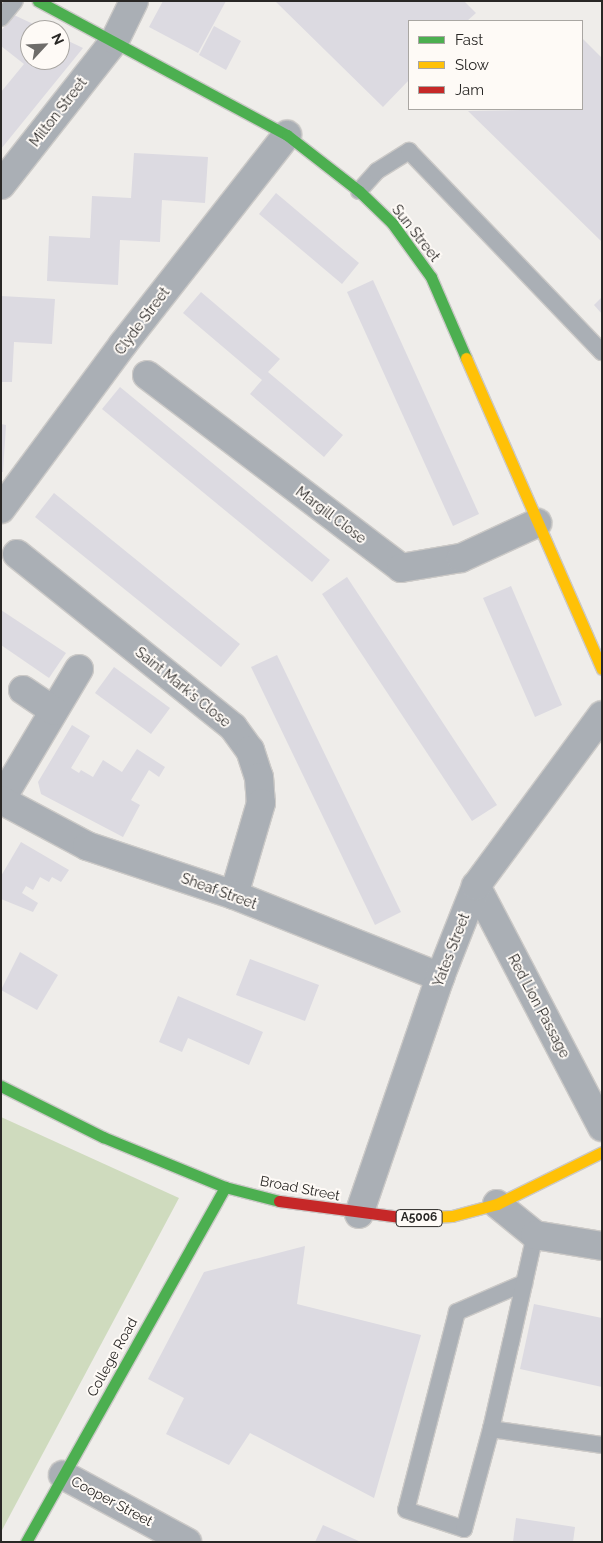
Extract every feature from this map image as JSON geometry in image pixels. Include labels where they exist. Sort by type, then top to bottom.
[{"type":"street","name":"Sun Street","points":[[38,1],[115,40],[287,136],[359,191],[392,223],[431,277],[602,669]]},
{"type":"street","name":"Milton Street","points":[[1,185],[115,40],[134,1]]},
{"type":"street","name":"Clyde Street","points":[[1,509],[123,344],[287,136]]},
{"type":"street","name":"Margill Close","points":[[147,375],[401,568],[461,558],[537,523]]},
{"type":"street","name":"Saint Mark's Close","points":[[16,554],[233,727],[250,750],[259,777],[261,804],[234,895]]},
{"type":"street","points":[[1,800],[79,669]]},
{"type":"street","points":[[23,690],[54,710]]},
{"type":"street","name":"Yates Street","points":[[359,1214],[440,976],[476,886],[602,715]]},
{"type":"street","name":"Sheaf Street","points":[[1,800],[87,846],[234,895],[440,976]]},
{"type":"street","name":"Red Lion Passage","points":[[476,886],[602,1127]]},
{"type":"street","name":"Broad Street","points":[[1,1086],[103,1137],[225,1187],[305,1207],[359,1214],[414,1218],[452,1216],[497,1204],[602,1152]]},
{"type":"street","name":"College Road","points":[[26,1542],[225,1187]]},
{"type":"street","points":[[497,1204],[535,1235],[602,1246]]},
{"type":"street","name":"Cooper Street","points":[[63,1475],[187,1542]]},
{"type":"lane","points":[[1,18],[14,1]]},
{"type":"lane","points":[[359,191],[377,171],[410,151],[602,352]]},
{"type":"lane","points":[[524,1283],[456,1312],[406,1510],[464,1529],[491,1429],[535,1235]]},
{"type":"lane","points":[[491,1429],[602,1445]]},
{"type":"green space","points":[[1,1117],[179,1198],[1,1532]]},
{"type":"building","points":[[163,1],[226,1],[198,53],[149,27]]},
{"type":"building","points":[[275,1],[464,1],[476,13],[468,20],[408,20],[408,81],[383,107]]},
{"type":"building","points":[[14,15],[25,20],[20,20],[20,61],[1,46],[1,31]]},
{"type":"building","points":[[214,26],[241,41],[226,70],[199,55]]},
{"type":"building","points":[[583,39],[602,58],[602,242],[468,111],[583,110]]},
{"type":"building","points":[[70,42],[83,48],[70,64]]},
{"type":"building","points":[[20,69],[65,70],[1,149],[1,92]]},
{"type":"building","points":[[134,153],[208,157],[205,203],[162,200],[160,242],[120,240],[118,285],[47,281],[49,236],[90,238],[92,196],[131,198]]},
{"type":"building","points":[[276,193],[359,263],[342,284],[259,214]]},
{"type":"building","points":[[373,280],[479,514],[453,526],[347,292]]},
{"type":"building","points":[[201,292],[280,359],[268,372],[343,435],[324,457],[250,394],[262,380],[183,313]]},
{"type":"building","points":[[1,296],[55,299],[52,344],[14,342],[12,382],[1,382]]},
{"type":"building","points":[[602,297],[602,314],[594,305]]},
{"type":"building","points":[[120,387],[330,560],[312,582],[102,409]]},
{"type":"building","points":[[1,424],[6,425],[3,472],[1,472]]},
{"type":"building","points":[[54,493],[240,644],[221,667],[35,517]]},
{"type":"building","points":[[347,577],[497,805],[472,821],[322,594]]},
{"type":"building","points":[[511,586],[562,705],[535,717],[483,598]]},
{"type":"building","points":[[1,610],[66,653],[49,678],[1,645]]},
{"type":"building","points":[[277,655],[401,912],[375,925],[251,667]]},
{"type":"building","points":[[114,667],[170,708],[151,734],[95,693]]},
{"type":"building","points":[[72,725],[90,736],[71,768],[79,773],[81,770],[93,777],[103,760],[122,772],[137,749],[165,767],[159,777],[149,770],[131,800],[140,805],[123,837],[41,794],[38,782]]},
{"type":"building","points":[[21,842],[69,870],[61,882],[52,877],[49,882],[40,877],[33,890],[26,886],[22,893],[38,903],[33,912],[1,899],[1,876]]},
{"type":"building","points":[[20,952],[58,975],[37,1010],[1,990]]},
{"type":"building","points":[[250,959],[319,985],[305,1021],[236,995]]},
{"type":"building","points":[[178,996],[263,1032],[249,1065],[188,1038],[182,1052],[159,1042]]},
{"type":"building","points":[[305,1246],[297,1304],[421,1335],[374,1498],[250,1433],[229,1465],[166,1434],[184,1398],[148,1379],[204,1272]]},
{"type":"building","points":[[534,1304],[602,1318],[602,1387],[520,1369]]},
{"type":"building","points":[[516,1518],[575,1527],[573,1542],[513,1542]]},
{"type":"building","points":[[323,1525],[361,1542],[315,1542]]},
{"type":"traffic: fast","points":[[38,1],[287,135],[359,191],[392,223],[431,277],[466,358]]},
{"type":"traffic: fast","points":[[1,1086],[103,1137],[225,1187],[279,1201]]},
{"type":"traffic: fast","points":[[26,1542],[225,1187]]},
{"type":"traffic: slow","points":[[466,358],[602,669]]},
{"type":"traffic: slow","points":[[408,1218],[452,1216],[497,1204],[602,1152]]},
{"type":"traffic: jam","points":[[279,1201],[408,1218]]}]
